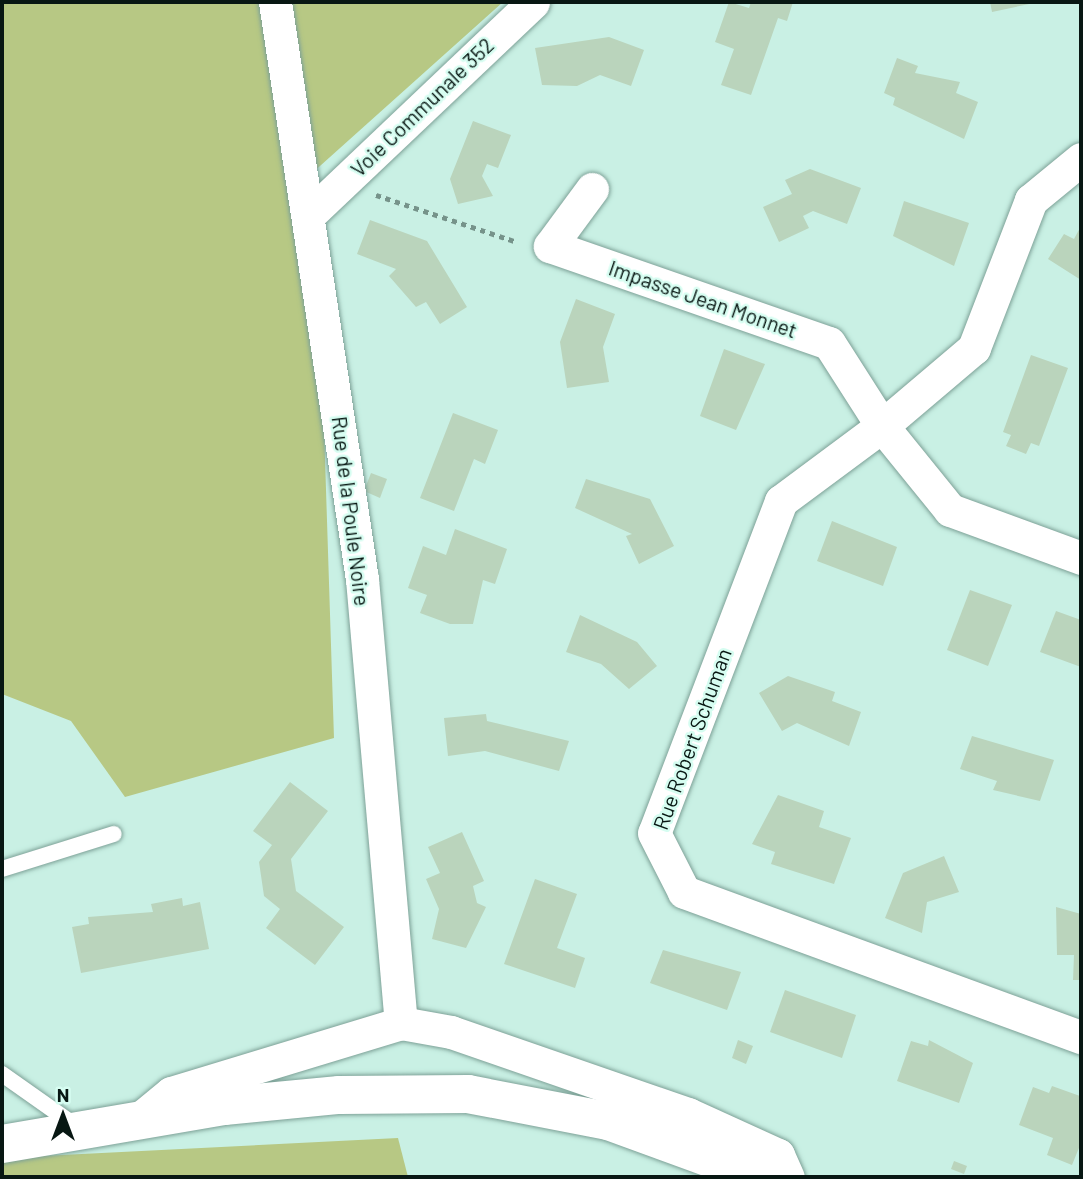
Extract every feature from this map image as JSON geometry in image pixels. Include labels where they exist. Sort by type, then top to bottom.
[{"type":"main road","points":[[2,1144],[136,1121],[339,1095],[468,1094],[608,1121],[762,1177]]},
{"type":"street","name":"Rue de la Poule Noire","points":[[275,2],[288,109],[311,213],[362,579],[401,1023]]},
{"type":"street","name":"Voie Communale 352","points":[[311,213],[533,2]]},
{"type":"street","name":"Rue Robert Schuman","points":[[1081,159],[1031,200],[974,348],[882,426],[781,501],[654,833],[684,892],[1081,1037]]},
{"type":"street","name":"Impasse Jean Monnet","points":[[592,190],[550,246],[829,343],[882,426]]},
{"type":"street","points":[[882,426],[950,510],[1081,558]]},
{"type":"street","points":[[136,1121],[171,1093],[401,1023],[451,1031],[688,1114],[778,1155],[788,1177]]},
{"type":"lane","points":[[2,869],[114,834]]},
{"type":"lane","points":[[2,1074],[82,1130]]},
{"type":"path","points":[[343,182],[496,239]]},
{"type":"green space","points":[[2,2],[503,2],[301,183],[321,334],[334,738],[125,797],[71,721],[2,694]]},
{"type":"green space","points":[[398,1138],[408,1177],[2,1177],[2,1158]]},
{"type":"building","points":[[729,2],[749,8],[751,2],[793,2],[787,21],[778,18],[751,95],[721,85],[734,49],[715,42]]},
{"type":"building","points":[[990,2],[1034,2],[1034,3],[992,12]]},
{"type":"building","points":[[609,37],[644,50],[631,86],[600,75],[577,86],[542,85],[535,48]]},
{"type":"building","points":[[897,58],[918,66],[915,73],[960,82],[956,93],[978,102],[964,139],[893,105],[895,98],[884,93]]},
{"type":"building","points":[[473,121],[511,135],[498,168],[487,164],[482,176],[493,196],[458,204],[450,179]]},
{"type":"building","points":[[810,169],[861,188],[847,224],[813,211],[803,216],[809,228],[779,242],[763,207],[792,194],[785,180]]},
{"type":"building","points":[[904,201],[969,223],[954,266],[893,236]]},
{"type":"building","points":[[370,220],[427,241],[467,307],[440,324],[426,302],[416,307],[389,276],[396,269],[357,254]]},
{"type":"building","points":[[1081,226],[1081,280],[1048,259],[1064,234],[1074,239]]},
{"type":"building","points":[[576,299],[615,314],[603,347],[609,382],[567,388],[560,342]]},
{"type":"building","points":[[724,349],[765,364],[736,430],[700,416]]},
{"type":"building","points":[[1031,355],[1068,368],[1039,446],[1031,443],[1026,454],[1006,446],[1011,435],[1003,432]]},
{"type":"building","points":[[453,413],[498,430],[485,464],[474,459],[454,511],[420,498]]},
{"type":"building","points":[[371,473],[387,479],[380,498],[364,491]]},
{"type":"building","points":[[586,479],[650,499],[674,546],[639,564],[626,536],[632,534],[575,508]]},
{"type":"building","points":[[832,521],[897,547],[883,586],[817,561]]},
{"type":"building","points":[[455,529],[507,549],[495,584],[483,580],[473,624],[450,624],[420,613],[427,595],[408,588],[423,546],[446,555]]},
{"type":"building","points":[[970,590],[1012,605],[988,666],[947,650]]},
{"type":"building","points":[[1056,611],[1081,620],[1081,667],[1040,652]]},
{"type":"building","points":[[580,615],[637,642],[657,666],[629,689],[601,664],[566,652]]},
{"type":"building","points":[[788,676],[835,692],[832,701],[861,712],[849,746],[797,723],[782,731],[759,693]]},
{"type":"building","points":[[486,714],[487,721],[569,741],[559,771],[485,751],[448,756],[444,718]]},
{"type":"building","points":[[972,736],[1054,760],[1040,801],[993,790],[997,781],[960,769]]},
{"type":"building","points":[[290,782],[328,811],[291,859],[296,891],[344,927],[315,965],[266,928],[280,909],[264,896],[259,862],[272,845],[253,831]]},
{"type":"building","points":[[778,795],[824,811],[819,827],[851,838],[834,884],[771,864],[775,852],[752,844]]},
{"type":"building","points":[[462,832],[484,881],[473,886],[477,903],[486,907],[466,948],[432,939],[439,909],[426,879],[440,873],[428,847]]},
{"type":"building","points":[[944,856],[959,892],[927,902],[922,933],[885,918],[903,873]]},
{"type":"building","points":[[535,879],[577,894],[557,948],[585,958],[575,988],[504,964]]},
{"type":"building","points":[[182,898],[183,906],[200,902],[209,949],[81,973],[72,927],[89,924],[88,917],[153,912],[151,904]]},
{"type":"building","points":[[1056,907],[1081,914],[1081,980],[1073,980],[1074,955],[1057,955]]},
{"type":"building","points":[[663,950],[741,972],[727,1010],[650,983]]},
{"type":"building","points":[[785,990],[856,1015],[842,1058],[770,1032]]},
{"type":"building","points":[[738,1040],[753,1046],[746,1064],[732,1058]]},
{"type":"building","points":[[929,1040],[973,1063],[959,1103],[897,1081],[911,1041],[928,1046]]},
{"type":"building","points":[[1052,1086],[1080,1096],[1081,1143],[1072,1165],[1047,1155],[1053,1138],[1019,1125],[1033,1087],[1049,1093]]},
{"type":"building","points":[[954,1161],[967,1166],[964,1174],[951,1169]]}]
